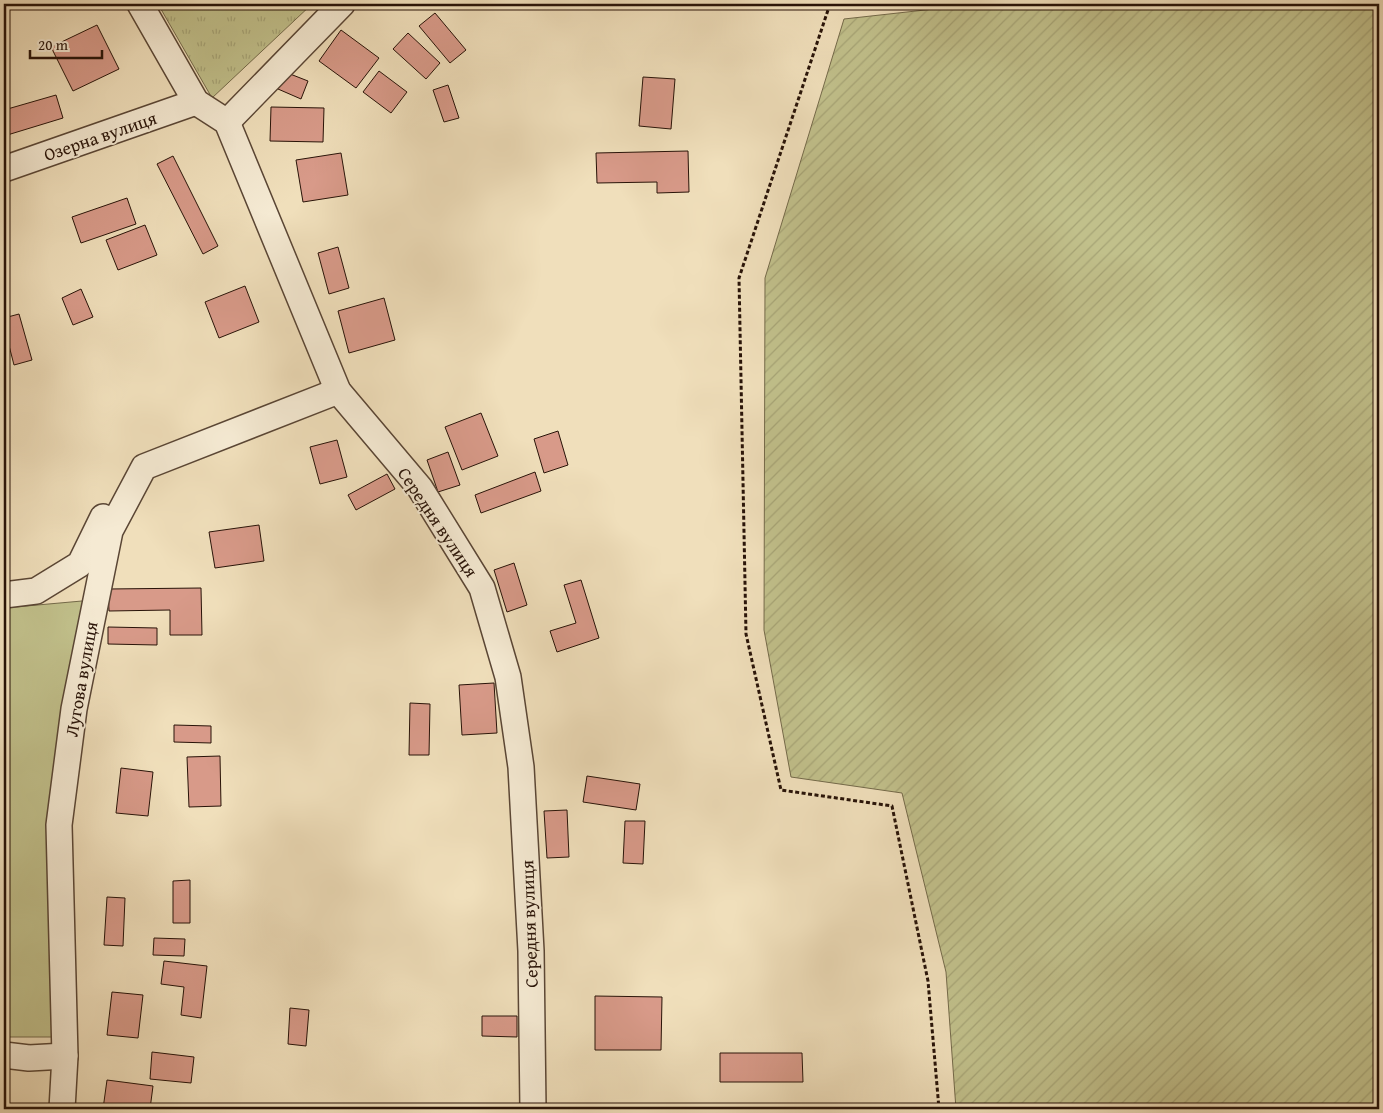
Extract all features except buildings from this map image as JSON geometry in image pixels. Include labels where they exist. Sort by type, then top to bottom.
[{"type":"street","points":[[140,4],[196,102],[227,122],[342,4]]},
{"type":"street","name":"Озерна вулиця","points":[[4,170],[196,102]]},
{"type":"street","name":"Середня вулиця","points":[[227,122],[338,390],[420,488],[482,588],[508,677],[522,776],[531,951],[533,1109]]},
{"type":"street","points":[[4,595],[36,591],[80,564],[103,517],[144,467],[338,390]]},
{"type":"street","name":"Лугова вулиця","points":[[62,1109],[65,1056],[59,826],[74,709],[110,531],[144,467]]},
{"type":"street","points":[[4,1055],[29,1058],[65,1056]]},
{"type":"path","points":[[830,4],[740,278],[746,634],[781,790],[892,806],[928,981],[938,1109]]},
{"type":"green space","points":[[158,4],[312,4],[212,98]]},
{"type":"green space","points":[[979,4],[1379,4],[1379,1109],[956,1109],[946,972],[902,793],[791,777],[764,630],[765,278],[844,19]]},
{"type":"green space","points":[[93,600],[60,822],[68,1037],[4,1037],[4,608]]}]
